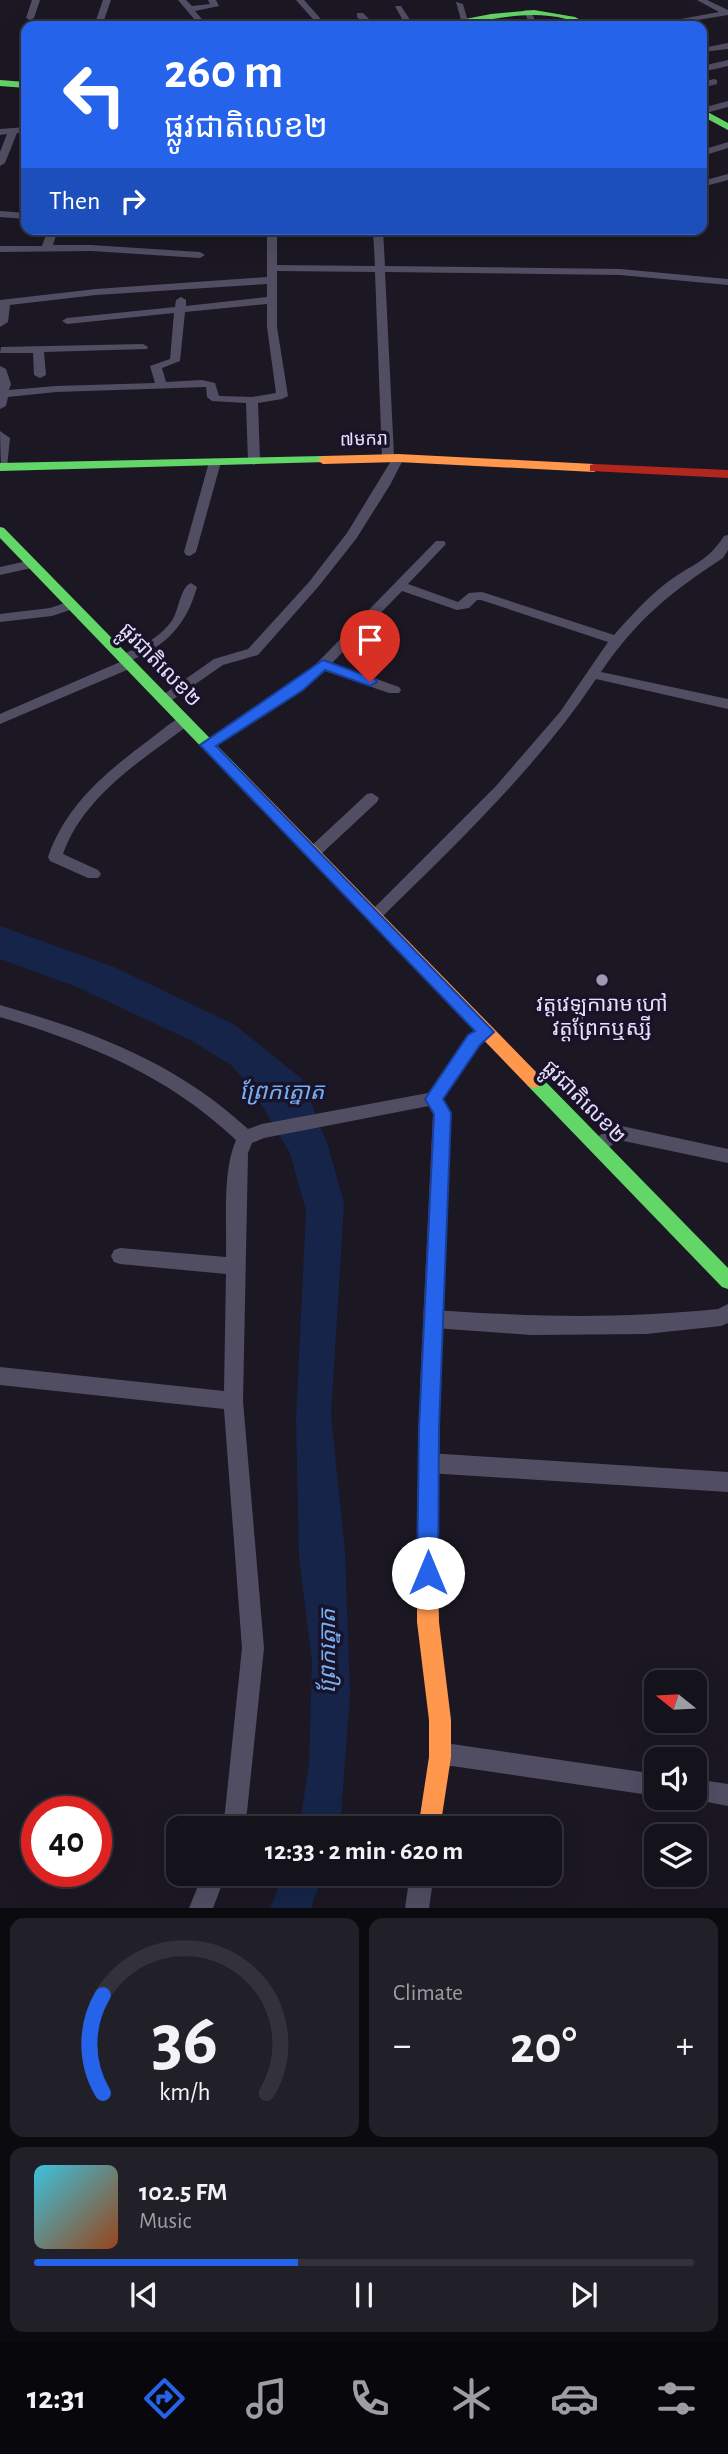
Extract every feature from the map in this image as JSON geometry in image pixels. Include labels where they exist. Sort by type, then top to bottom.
[{"type":"main road","points":[[460,21],[529,13],[568,13],[584,21]]},
{"type":"main road","points":[[0,83],[21,85]]},
{"type":"main road","points":[[707,116],[728,127]]},
{"type":"main road","name":"៧មករា","points":[[0,467],[393,458],[728,474]]},
{"type":"main road","name":"ផ្លូវជាតិលេខ២","points":[[0,531],[728,1281]]},
{"type":"main road","points":[[431,1816],[440,1757],[440,1720],[428,1622],[428,1463],[442,1113],[433,1099]]},
{"type":"street","points":[[30,18],[36,0]]},
{"type":"street","points":[[100,21],[107,0]]},
{"type":"street","points":[[182,0],[200,21]]},
{"type":"street","points":[[189,9],[215,6],[212,0]]},
{"type":"street","points":[[300,0],[319,21]]},
{"type":"street","points":[[701,0],[727,13]]},
{"type":"street","points":[[459,4],[465,20]]},
{"type":"street","points":[[398,8],[407,21]]},
{"type":"street","points":[[681,21],[727,13]]},
{"type":"street","points":[[360,15],[367,21]]},
{"type":"street","points":[[707,49],[728,46]]},
{"type":"street","points":[[707,68],[728,63]]},
{"type":"street","points":[[707,84],[714,82]]},
{"type":"street","points":[[707,113],[728,104]]},
{"type":"street","points":[[0,132],[21,130]]},
{"type":"street","points":[[0,163],[13,131]]},
{"type":"street","points":[[707,151],[728,145]]},
{"type":"street","points":[[707,183],[728,177]]},
{"type":"street","points":[[0,214],[21,216]]},
{"type":"street","points":[[46,250],[51,235]]},
{"type":"street","points":[[143,346],[38,349],[0,353],[0,367],[5,384],[2,400],[56,389],[207,384],[211,385],[213,397],[252,400],[282,396],[274,352],[272,235]]},
{"type":"street","points":[[164,700],[227,658],[246,657],[253,652],[335,555],[375,502],[393,458],[378,268],[378,235]]},
{"type":"street","points":[[0,249],[91,248],[200,255]]},
{"type":"street","points":[[271,268],[620,272],[728,282]]},
{"type":"street","points":[[0,324],[3,322],[2,302],[108,291],[273,280]]},
{"type":"street","points":[[161,386],[156,366],[175,360],[182,287]]},
{"type":"street","points":[[67,321],[273,300]]},
{"type":"street","points":[[38,349],[40,375]]},
{"type":"street","points":[[252,400],[254,461]]},
{"type":"street","points":[[0,434],[4,439],[0,467]]},
{"type":"street","points":[[190,552],[215,462]]},
{"type":"street","points":[[374,916],[500,790],[565,715],[616,640],[672,585],[719,555],[728,539]]},
{"type":"street","points":[[207,745],[298,687],[323,665],[440,544]]},
{"type":"street","points":[[0,571],[32,564]]},
{"type":"street","points":[[400,586],[457,606],[464,605],[474,596],[482,596],[616,640]]},
{"type":"street","points":[[0,719],[127,661],[145,650],[182,619],[191,587]]},
{"type":"street","points":[[0,618],[52,612],[71,604]]},
{"type":"street","points":[[323,665],[394,690]]},
{"type":"street","points":[[592,674],[728,704]]},
{"type":"street","points":[[93,874],[55,857],[74,819],[129,762],[185,721]]},
{"type":"street","points":[[314,852],[372,798]]},
{"type":"street","points":[[0,1011],[82,1038],[148,1066],[254,1134]]},
{"type":"street","points":[[235,1816],[253,1648],[233,1401],[234,1266],[239,1153],[254,1134],[433,1099],[474,1040],[486,1032]]},
{"type":"street","points":[[598,1145],[617,1132],[728,1156]]},
{"type":"street","points":[[120,1256],[234,1266]]},
{"type":"street","points":[[433,1319],[531,1326],[646,1325],[721,1317],[728,1312]]},
{"type":"street","points":[[0,1376],[233,1401]]},
{"type":"street","points":[[428,1463],[728,1482]]},
{"type":"street","points":[[440,1757],[452,1755],[644,1783]]},
{"type":"street","points":[[707,1792],[728,1795]]},
{"type":"street","points":[[201,1908],[210,1886]]},
{"type":"street","points":[[417,1908],[420,1886]]},
{"type":"water","name":"ព្រែកត្នោត","points":[[0,926],[114,967],[235,1025],[302,1079],[328,1146],[344,1203],[331,1416],[345,1551],[350,1695],[341,1816],[301,1816],[309,1765],[312,1662],[299,1557],[296,1419],[306,1211],[290,1153],[254,1092],[231,1065],[192,1041],[77,987],[0,959]]},
{"type":"water","points":[[279,1886],[319,1886],[311,1908],[270,1908]]},
{"type":"traffic: fast","points":[[462,21],[534,13],[554,14],[578,21]]},
{"type":"traffic: fast","points":[[0,83],[21,85]]},
{"type":"traffic: fast","points":[[707,115],[728,127]]},
{"type":"traffic: fast","points":[[0,467],[323,460]]},
{"type":"traffic: fast","points":[[0,531],[241,779]]},
{"type":"traffic: fast","points":[[534,1081],[728,1281]]},
{"type":"traffic: slow","points":[[323,460],[398,458],[594,468]]},
{"type":"traffic: slow","points":[[241,779],[534,1081]]},
{"type":"traffic: slow","points":[[431,1368],[427,1524],[428,1622],[440,1720],[440,1757],[431,1816]]},
{"type":"traffic: jam","points":[[594,468],[728,474]]},
{"type":"traffic: jam","points":[[431,1368],[442,1113],[433,1099]]},
{"type":"place","name":"វត្តវេឡុការាម ហៅ វត្តព្រែកឬស្សី","points":[[602,980]]},
{"type":"route","points":[[370,682],[323,665],[298,687],[207,745],[314,852],[486,1032],[474,1040],[433,1099],[442,1113],[429,1427],[428,1573]]}]
